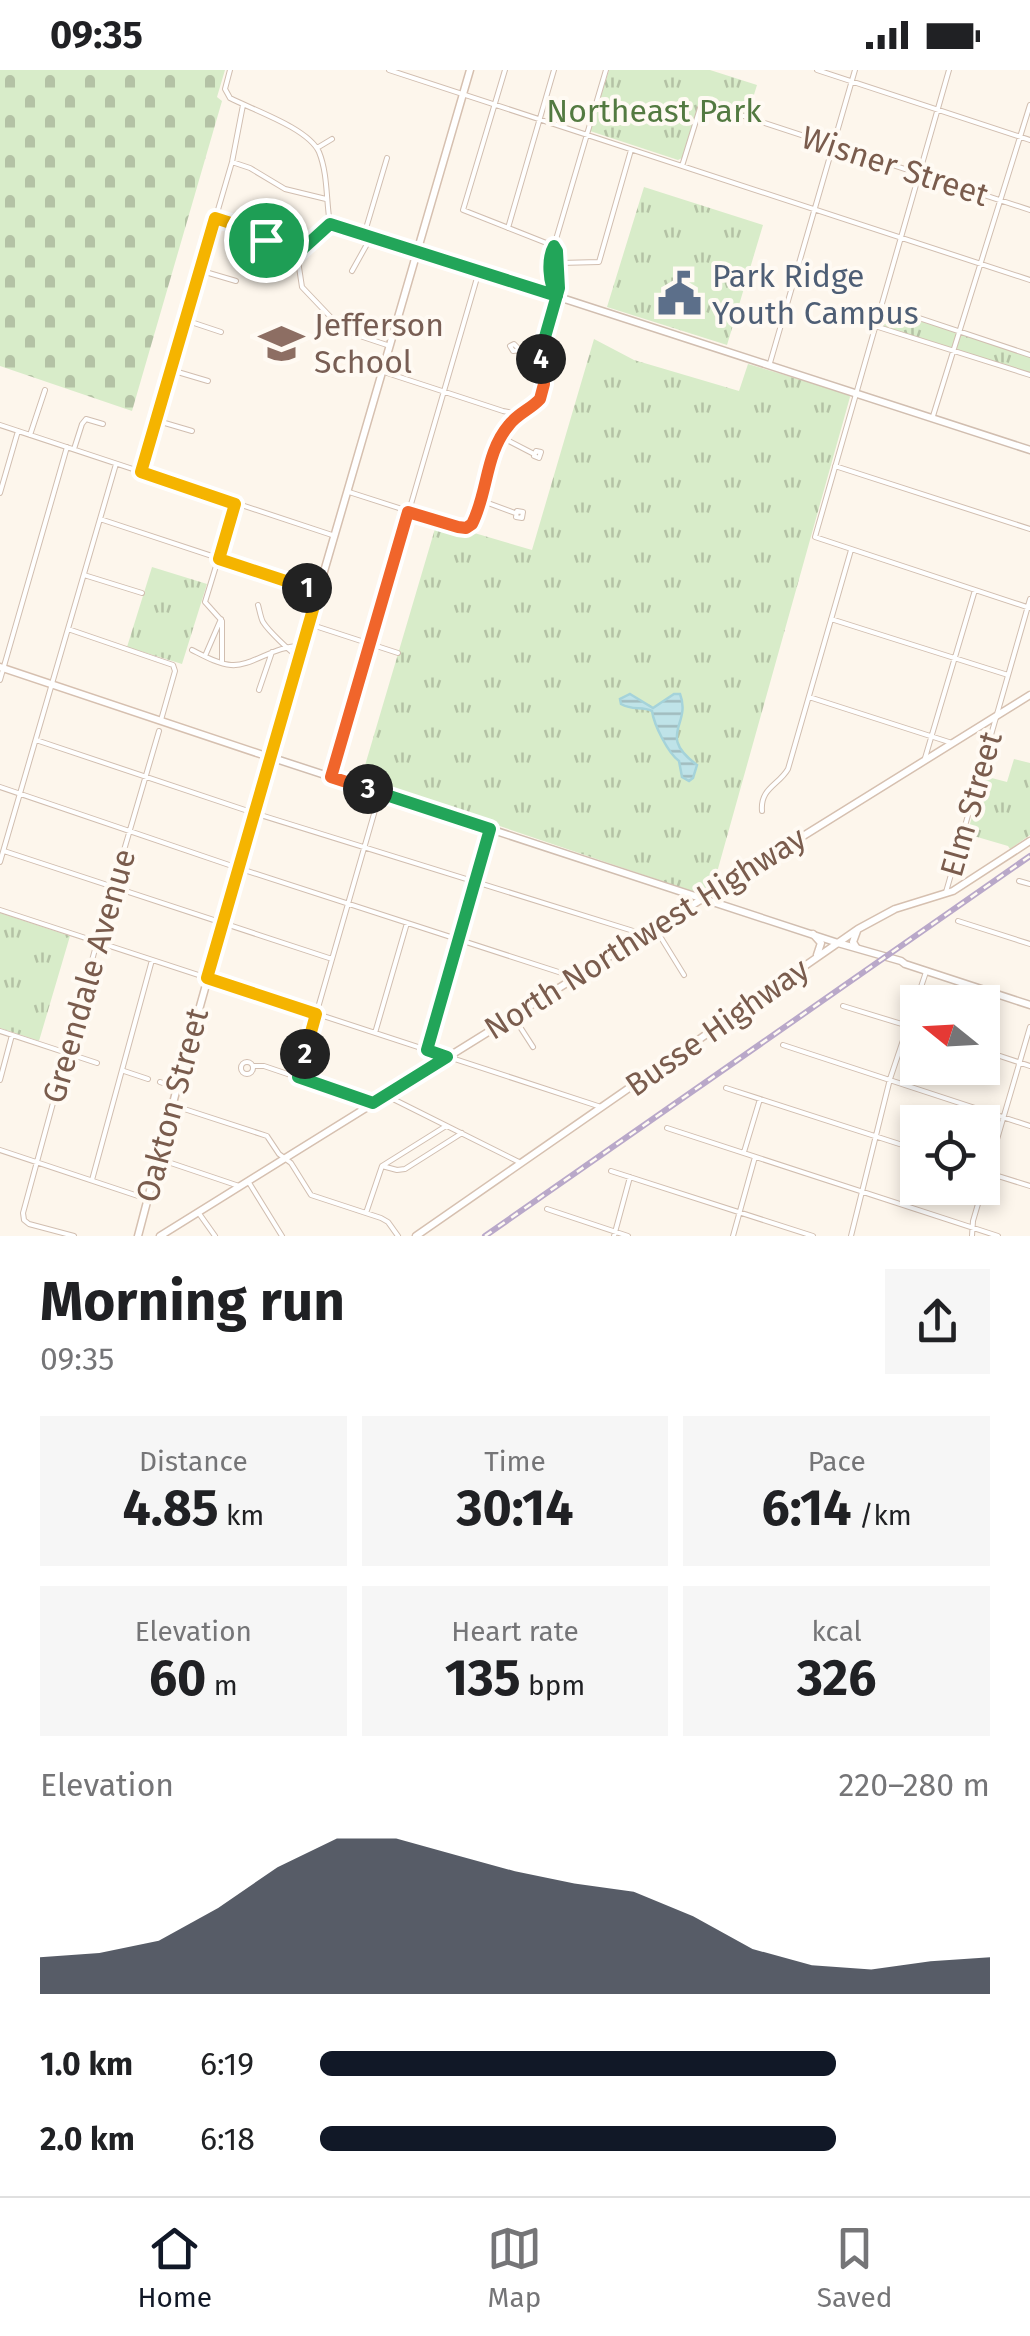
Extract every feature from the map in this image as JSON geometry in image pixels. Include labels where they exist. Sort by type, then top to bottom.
[{"type":"main road","name":"Oakton Street","points":[[139,1235],[222,923],[470,70]]},
{"type":"main road","points":[[417,251],[1030,450]]},
{"type":"main road","points":[[2,668],[1030,1005]]},
{"type":"main road","name":"North Northwest Highway","points":[[160,1236],[1030,695]]},
{"type":"main road","name":"Busse Highway","points":[[416,1236],[858,929],[895,909],[966,885],[1030,842]]},
{"type":"main road","points":[[856,947],[853,939],[858,929]]},
{"type":"main road","points":[[813,934],[821,946],[816,958]]},
{"type":"main road","points":[[838,942],[906,964]]},
{"type":"street","points":[[230,70],[226,84],[230,98],[297,131],[317,148],[330,224]]},
{"type":"street","points":[[389,70],[1030,280]]},
{"type":"street","points":[[347,492],[458,527],[470,526],[501,437],[508,425],[542,395],[541,356],[559,288],[557,249],[463,210],[505,70]]},
{"type":"street","points":[[508,228],[554,70]]},
{"type":"street","points":[[557,296],[551,286],[550,251],[606,70]]},
{"type":"street","points":[[818,70],[1030,140]]},
{"type":"street","points":[[769,365],[855,70]]},
{"type":"street","points":[[949,70],[815,536],[1029,608]]},
{"type":"street","name":"Wisner Street","points":[[682,166],[703,104],[1030,210]]},
{"type":"street","points":[[141,472],[232,162],[243,105]]},
{"type":"street","points":[[932,418],[1030,105]]},
{"type":"street","points":[[317,148],[332,139]]},
{"type":"street","points":[[550,263],[599,262],[631,150]]},
{"type":"street","points":[[364,235],[387,158]]},
{"type":"street","points":[[232,162],[250,168],[276,186],[326,199]]},
{"type":"street","points":[[215,218],[240,226],[279,250],[297,254]]},
{"type":"street","points":[[330,224],[417,251]]},
{"type":"street","points":[[297,254],[330,224]]},
{"type":"street","points":[[352,271],[371,237]]},
{"type":"street","points":[[297,254],[302,287],[345,330],[390,346]]},
{"type":"street","points":[[200,270],[236,281]]},
{"type":"street","points":[[331,777],[479,271]]},
{"type":"street","points":[[881,305],[1030,355]]},
{"type":"street","points":[[186,320],[222,332]]},
{"type":"street","points":[[875,326],[1030,375]]},
{"type":"street","points":[[520,350],[541,356]]},
{"type":"street","points":[[171,370],[208,381]]},
{"type":"street","points":[[382,372],[503,411],[522,413]]},
{"type":"street","points":[[30,434],[45,390]]},
{"type":"street","points":[[503,411],[508,425]]},
{"type":"street","points":[[74,449],[86,419],[103,424]]},
{"type":"street","points":[[156,420],[192,432]]},
{"type":"street","points":[[0,425],[334,536]]},
{"type":"street","points":[[0,492],[18,431]]},
{"type":"street","points":[[501,437],[534,454]]},
{"type":"street","points":[[0,680],[67,447]]},
{"type":"street","points":[[0,862],[116,464]]},
{"type":"street","points":[[834,466],[1030,529]]},
{"type":"street","points":[[480,500],[515,513]]},
{"type":"street","points":[[222,663],[222,618],[204,602],[235,504]]},
{"type":"street","points":[[100,519],[318,592]]},
{"type":"street","points":[[762,810],[762,798],[786,773],[851,550]]},
{"type":"street","points":[[84,574],[142,593]]},
{"type":"street","points":[[924,760],[975,590]]},
{"type":"street","name":"Elm Street","points":[[945,894],[1030,599]]},
{"type":"street","points":[[258,605],[264,623],[286,648],[299,656]]},
{"type":"street","points":[[206,656],[222,618]]},
{"type":"street","points":[[832,618],[1008,675]]},
{"type":"street","points":[[309,624],[398,653]]},
{"type":"street","points":[[68,629],[174,667],[161,720]]},
{"type":"street","points":[[192,650],[222,663],[239,664],[272,650],[302,646]]},
{"type":"street","points":[[259,690],[272,650]]},
{"type":"street","points":[[809,697],[952,743]]},
{"type":"street","name":"Greendale Avenue","points":[[74,1236],[29,1224],[24,1213],[159,732]]},
{"type":"street","points":[[36,740],[254,813],[643,934]]},
{"type":"street","points":[[0,788],[574,977]]},
{"type":"street","points":[[298,1077],[380,793]]},
{"type":"street","points":[[427,1050],[490,829]]},
{"type":"street","points":[[4,850],[332,959]]},
{"type":"street","points":[[1019,881],[1030,884]]},
{"type":"street","points":[[0,910],[601,1107]]},
{"type":"street","points":[[958,921],[1030,944]]},
{"type":"street","points":[[375,1033],[407,923]]},
{"type":"street","points":[[655,927],[684,975]]},
{"type":"street","points":[[92,1180],[152,960]]},
{"type":"street","points":[[921,985],[926,971]]},
{"type":"street","points":[[842,1006],[900,1024]]},
{"type":"street","points":[[513,1016],[533,1047]]},
{"type":"street","points":[[1000,1129],[1030,1027]]},
{"type":"street","points":[[0,1031],[97,1062]]},
{"type":"street","points":[[0,1080],[12,1035]]},
{"type":"street","points":[[783,1045],[1030,1126]]},
{"type":"street","points":[[851,1236],[900,1046]]},
{"type":"street","points":[[1000,1056],[1030,1066]]},
{"type":"street","points":[[253,1066],[373,1103]]},
{"type":"street","points":[[122,1071],[148,1079]]},
{"type":"street","points":[[160,1082],[177,1088]]},
{"type":"street","points":[[726,1088],[900,1144]]},
{"type":"street","points":[[385,1095],[522,1163]]},
{"type":"street","points":[[744,1154],[760,1098]]},
{"type":"street","points":[[172,1105],[267,1136],[291,1163],[311,1195],[385,1220],[398,1236]]},
{"type":"street","points":[[366,1213],[382,1166],[446,1126]]},
{"type":"street","points":[[667,1128],[998,1236]]},
{"type":"street","points":[[382,1166],[405,1168],[462,1133]]},
{"type":"street","points":[[0,1150],[147,1199]]},
{"type":"street","points":[[733,1236],[754,1157]]},
{"type":"street","points":[[158,1159],[240,1186]]},
{"type":"street","points":[[612,1171],[813,1236]]},
{"type":"street","points":[[614,1234],[630,1177]]},
{"type":"street","points":[[1000,1177],[1030,1186]]},
{"type":"street","points":[[248,1181],[282,1236]]},
{"type":"street","points":[[972,1236],[978,1205]]},
{"type":"street","points":[[548,1210],[628,1236]]},
{"type":"street","points":[[198,1212],[215,1236]]},
{"type":"green space","points":[[0,70],[225,70],[217,97],[222,101],[132,411],[0,366]]},
{"type":"green space","name":"Northeast Park","points":[[609,70],[710,70],[757,85],[748,114],[701,101],[684,157],[678,160],[590,131]]},
{"type":"green space","points":[[644,187],[763,225],[727,345],[607,307]]},
{"type":"green space","points":[[884,309],[1030,357],[1030,373],[880,325]]},
{"type":"green space","points":[[594,339],[634,360],[739,391],[748,364],[850,397],[714,883],[697,893],[361,779],[437,522],[532,550]]},
{"type":"green space","points":[[152,567],[207,584],[182,664],[127,647]]},
{"type":"green space","points":[[1014,759],[1030,763],[1030,835],[1010,849],[967,834],[984,776],[1007,782]]},
{"type":"green space","points":[[0,913],[70,936],[39,1041],[0,1028]]},
{"type":"water","points":[[630,694],[653,708],[680,694],[682,714],[677,738],[685,755],[697,765],[689,781],[682,777],[679,761],[662,738],[652,711],[621,704],[620,699]]},
{"type":"railway","points":[[485,1236],[1030,856]]},
{"type":"place","name":"Park Ridge Youth Campus","points":[[679,294]]},
{"type":"place","name":"Jefferson School","points":[[281,343]]},
{"type":"route","points":[[266,240],[215,218],[141,472],[235,504],[219,559],[318,592],[207,978],[316,1014],[298,1077],[373,1103],[447,1057],[427,1050],[490,829],[331,777],[408,512],[458,527],[470,526],[492,457],[508,425],[540,399],[544,384],[541,350],[559,288],[557,249],[554,246],[550,253],[551,286],[557,296],[330,224],[297,254],[279,250],[266,240]]}]
